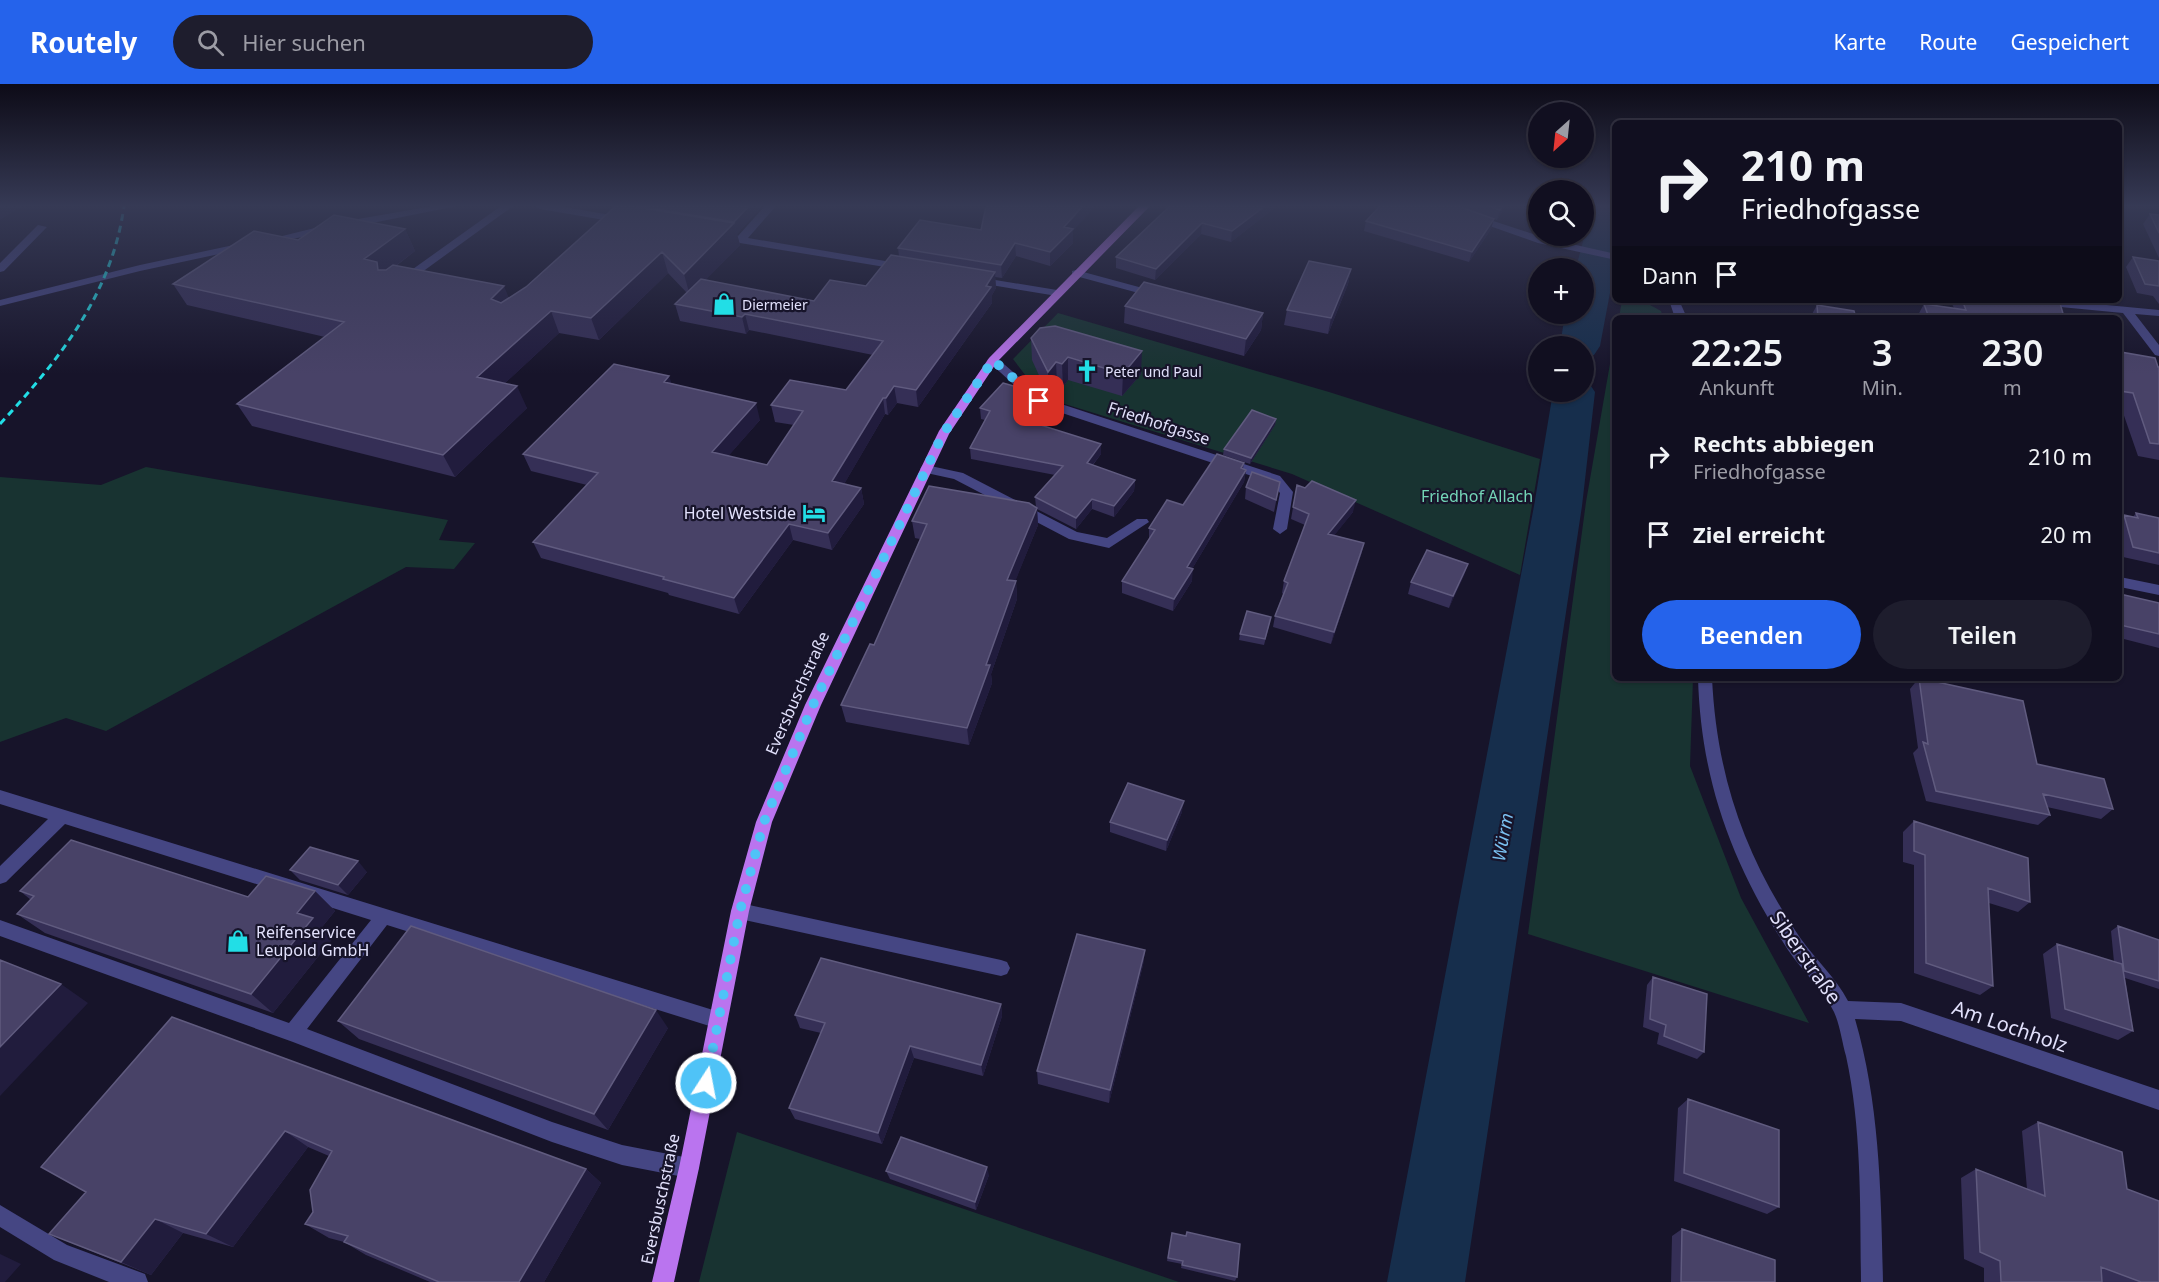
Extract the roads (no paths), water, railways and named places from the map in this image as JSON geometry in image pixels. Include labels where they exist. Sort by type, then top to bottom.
[{"type":"main road","name":"Eversbuschstraße","points":[[663,1282],[689,1168],[740,911],[764,822],[808,715],[943,434],[993,360],[1087,262]]},
{"type":"street","points":[[0,303],[168,262]]},
{"type":"street","points":[[393,287],[428,262]]},
{"type":"street","points":[[873,262],[916,269]]},
{"type":"street","points":[[1076,273],[1169,299]]},
{"type":"street","points":[[962,277],[1057,293]]},
{"type":"street","points":[[2050,303],[2159,313]]},
{"type":"street","points":[[2126,310],[2159,353]]},
{"type":"street","name":"Friedhofgasse","points":[[993,360],[1039,401],[1275,479],[1287,492],[1280,529]]},
{"type":"street","points":[[926,469],[958,476],[1074,536],[1109,543],[1142,522]]},
{"type":"street","points":[[2122,582],[2159,590]]},
{"type":"street","name":"Siberstraße","points":[[1705,681],[1704,710],[1713,766],[1724,807],[1755,881],[1796,947],[1843,1010],[1861,1074],[1868,1148],[1872,1282]]},
{"type":"street","points":[[0,797],[719,1020]]},
{"type":"street","points":[[0,877],[62,816]]},
{"type":"street","points":[[740,911],[1001,968]]},
{"type":"street","points":[[293,1033],[384,916]]},
{"type":"street","points":[[0,928],[293,1033],[552,1132],[622,1155],[689,1168]]},
{"type":"street","name":"Am Lochholz","points":[[1843,1010],[1901,1012],[2159,1101]]},
{"type":"street","points":[[0,1215],[61,1254],[137,1282]]},
{"type":"waterway","name":"Würm","points":[[1582,336],[1596,262]]},
{"type":"waterway","name":"Würm","points":[[1426,1282],[1558,506],[1573,402]]},
{"type":"railway","points":[[0,424],[43,375],[80,324],[110,262]]},
{"type":"place","name":"Diermeier","points":[[724,304]]},
{"type":"place","name":"Peter und Paul","points":[[1087,371]]},
{"type":"place","name":"Hotel Westside","points":[[814,513]]},
{"type":"place","name":"Reifenservice Leupold GmbH","points":[[238,941]]},
{"type":"park label","name":"Friedhof Allach","points":[[1477,496]]}]
